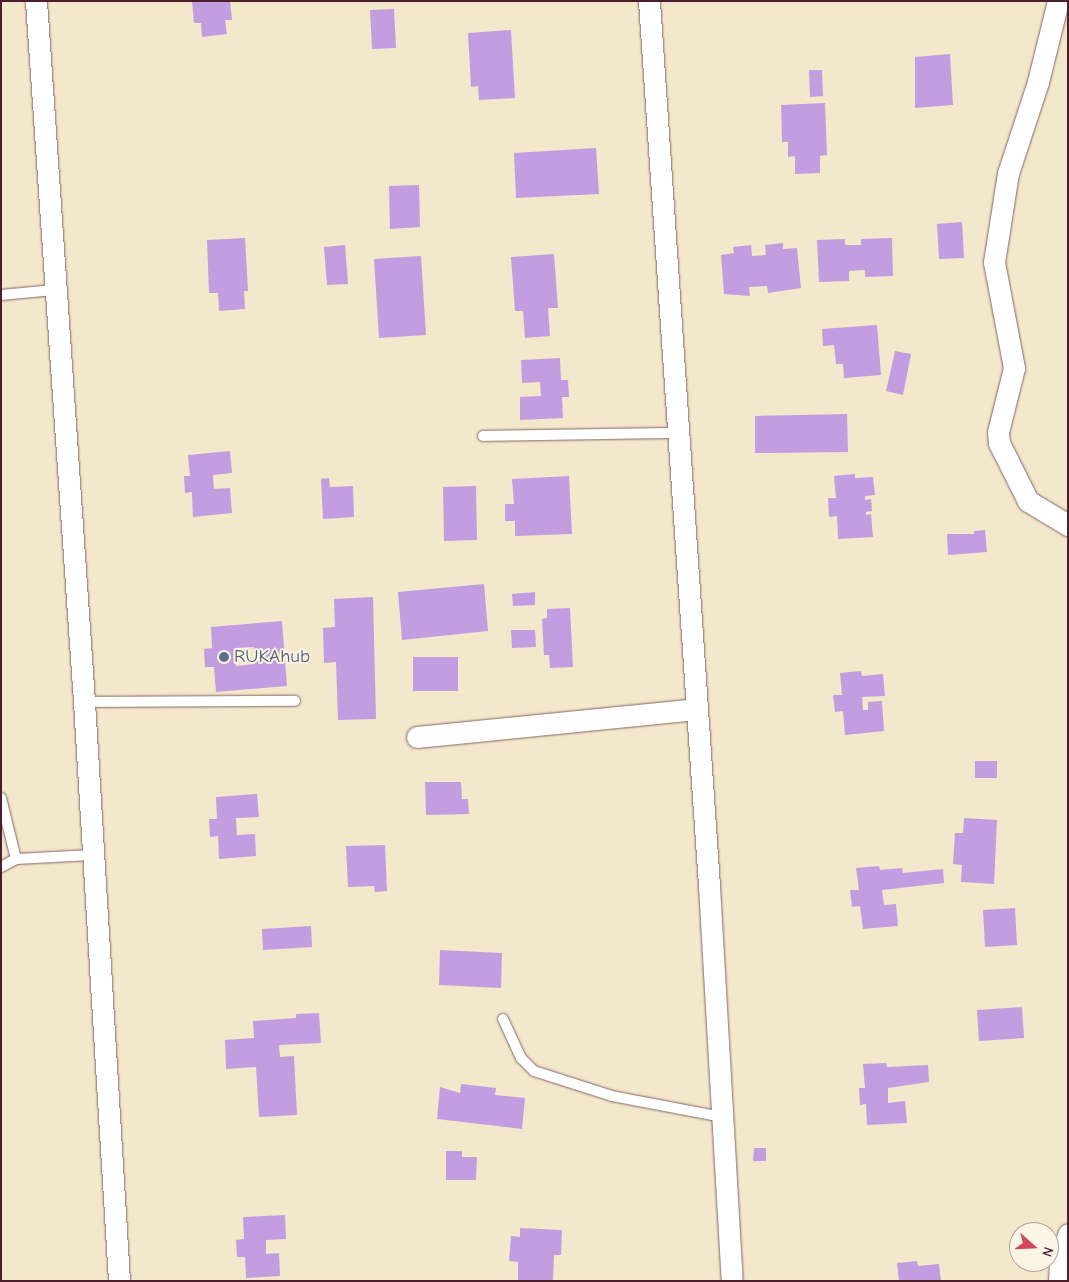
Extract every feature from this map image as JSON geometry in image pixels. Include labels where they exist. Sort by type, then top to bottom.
[{"type":"street","points":[[36,1],[54,290],[84,702],[119,1281]]},
{"type":"street","points":[[649,1],[679,433],[732,1281]]},
{"type":"street","points":[[1058,1],[1038,82],[1008,173],[994,262],[1014,368],[998,432],[999,443],[1028,501],[1068,525]]},
{"type":"street","points":[[417,737],[696,709]]},
{"type":"street","points":[[1059,1281],[1060,1261],[1068,1234]]},
{"type":"lane","points":[[1,294],[54,290]]},
{"type":"lane","points":[[483,436],[679,433]]},
{"type":"lane","points":[[84,702],[295,701]]},
{"type":"lane","points":[[1,798],[16,859]]},
{"type":"lane","points":[[1,867],[16,859],[92,855]]},
{"type":"lane","points":[[503,1019],[521,1058],[534,1070],[612,1096],[722,1117]]},
{"type":"building","points":[[192,1],[230,1],[232,20],[225,20],[227,34],[202,37],[201,23],[194,23]]},
{"type":"building","points":[[394,9],[396,48],[372,49],[370,10]]},
{"type":"building","points":[[511,30],[515,98],[479,100],[478,86],[471,87],[468,33]]},
{"type":"building","points":[[950,54],[953,105],[915,108],[915,57]]},
{"type":"building","points":[[809,70],[822,70],[823,96],[810,97]]},
{"type":"building","points":[[825,103],[827,155],[820,156],[820,173],[795,174],[795,156],[788,157],[788,142],[782,142],[781,105]]},
{"type":"building","points":[[596,148],[599,194],[516,198],[514,153]]},
{"type":"building","points":[[419,185],[420,227],[390,229],[389,186]]},
{"type":"building","points":[[962,222],[964,258],[939,259],[937,224]]},
{"type":"building","points":[[245,238],[248,291],[244,291],[245,309],[219,311],[218,293],[209,293],[207,240]]},
{"type":"building","points":[[892,238],[893,276],[865,277],[865,270],[849,271],[849,281],[819,282],[817,240],[845,239],[845,245],[861,245],[861,239]]},
{"type":"building","points":[[783,243],[783,249],[797,248],[801,288],[768,293],[767,286],[749,287],[750,296],[724,294],[721,255],[734,253],[733,247],[751,245],[752,256],[766,255],[765,245]]},
{"type":"building","points":[[345,245],[348,284],[327,285],[324,247]]},
{"type":"building","points":[[554,254],[558,308],[548,308],[550,336],[525,338],[523,311],[515,311],[511,257]]},
{"type":"building","points":[[421,256],[426,335],[379,338],[374,259]]},
{"type":"building","points":[[877,325],[881,375],[844,378],[843,364],[836,364],[834,345],[823,346],[822,329]]},
{"type":"building","points":[[895,351],[911,354],[903,395],[886,391]]},
{"type":"building","points":[[560,358],[561,380],[568,380],[569,397],[562,397],[563,418],[520,420],[520,397],[541,396],[540,382],[522,383],[521,360]]},
{"type":"building","points":[[847,414],[848,452],[755,453],[755,416]]},
{"type":"building","points":[[230,451],[232,473],[213,475],[214,489],[230,488],[232,513],[193,517],[192,492],[185,493],[184,476],[190,476],[188,455]]},
{"type":"building","points":[[855,474],[855,478],[873,477],[875,495],[865,496],[865,500],[871,499],[872,511],[866,512],[866,515],[871,514],[873,537],[838,539],[837,516],[829,517],[828,498],[836,498],[834,476]]},
{"type":"building","points":[[569,476],[572,534],[515,536],[515,521],[505,521],[505,504],[514,504],[512,479]]},
{"type":"building","points":[[329,478],[330,487],[353,486],[354,517],[323,519],[321,479]]},
{"type":"building","points":[[476,486],[477,540],[444,541],[443,487]]},
{"type":"building","points":[[985,530],[987,552],[948,555],[947,534],[974,534],[974,531]]},
{"type":"building","points":[[484,584],[488,631],[402,640],[398,592]]},
{"type":"building","points":[[535,592],[535,605],[513,606],[512,594]]},
{"type":"building","points":[[373,597],[376,719],[338,720],[336,662],[324,663],[323,628],[335,627],[334,599]]},
{"type":"building","points":[[570,608],[573,667],[550,668],[549,655],[544,655],[542,619],[547,618],[547,609]]},
{"type":"building","points":[[282,621],[287,686],[216,692],[214,667],[205,667],[204,649],[212,648],[211,627]],"holes":[[[254,647],[255,664],[236,666],[235,648]]]},
{"type":"building","points":[[511,630],[535,630],[536,647],[512,648]]},
{"type":"building","points":[[413,657],[458,657],[458,691],[413,691]]},
{"type":"building","points":[[861,671],[862,676],[883,674],[885,696],[862,697],[863,710],[868,710],[868,702],[882,701],[884,731],[845,735],[843,711],[835,712],[833,695],[842,695],[840,673]]},
{"type":"building","points":[[975,761],[997,761],[997,778],[975,778]]},
{"type":"building","points":[[425,782],[461,782],[462,799],[468,799],[469,814],[426,815]]},
{"type":"building","points":[[257,794],[259,817],[236,818],[237,835],[255,834],[256,856],[219,859],[218,836],[210,837],[209,819],[217,819],[216,797]]},
{"type":"building","points":[[964,818],[997,820],[994,884],[961,882],[962,865],[953,864],[955,833],[963,833]]},
{"type":"building","points":[[385,845],[387,891],[375,892],[374,886],[348,887],[346,846]]},
{"type":"building","points":[[879,866],[880,870],[902,868],[903,873],[943,869],[944,883],[882,890],[884,905],[896,904],[898,926],[863,929],[860,906],[852,907],[850,890],[859,890],[856,868]]},
{"type":"building","points":[[1015,908],[1017,945],[985,947],[983,910]]},
{"type":"building","points":[[311,926],[312,947],[263,950],[262,929]]},
{"type":"building","points":[[440,950],[502,953],[501,988],[439,985]]},
{"type":"building","points":[[1022,1007],[1024,1038],[979,1041],[977,1010]]},
{"type":"building","points":[[319,1013],[321,1043],[279,1045],[280,1057],[294,1056],[297,1115],[259,1117],[256,1067],[226,1069],[225,1040],[254,1038],[253,1021],[296,1018],[296,1014]]},
{"type":"building","points":[[886,1063],[887,1067],[928,1065],[929,1082],[888,1088],[888,1103],[905,1101],[907,1123],[867,1125],[866,1104],[860,1105],[859,1088],[865,1088],[863,1064]]},
{"type":"building","points":[[461,1084],[496,1088],[495,1095],[525,1098],[522,1129],[437,1119],[440,1087],[460,1093]]},
{"type":"building","points":[[754,1148],[766,1148],[766,1161],[753,1161]]},
{"type":"building","points":[[446,1151],[462,1151],[462,1157],[477,1157],[476,1180],[446,1180]]},
{"type":"building","points":[[285,1215],[286,1239],[266,1240],[266,1254],[279,1253],[280,1276],[246,1278],[245,1257],[237,1257],[236,1240],[244,1239],[243,1217]]},
{"type":"building","points":[[520,1228],[562,1230],[561,1255],[554,1255],[553,1281],[518,1281],[518,1262],[509,1261],[511,1236],[520,1237]]},
{"type":"building","points":[[917,1261],[918,1266],[939,1264],[941,1281],[899,1281],[897,1263]]},
{"type":"place","name":"RUKAhub","points":[[224,657]]}]
